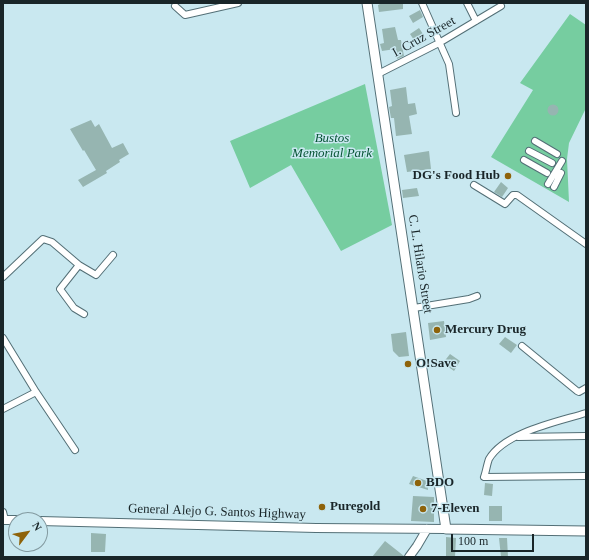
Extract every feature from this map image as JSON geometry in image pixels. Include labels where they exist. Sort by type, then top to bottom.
[{"type":"main road","name":"C. L. Hilario Street","points":[[367,3],[446,529]]},
{"type":"main road","name":"General Alejo G. Santos Highway","points":[[48,521],[316,528],[586,530]]},
{"type":"main road","points":[[409,557],[427,528]]},
{"type":"street","points":[[175,6],[185,15],[238,3]]},
{"type":"street","points":[[422,3],[449,64],[456,113]]},
{"type":"street","points":[[467,3],[476,21]]},
{"type":"street","name":"I. Cruz Street","points":[[378,74],[439,43],[501,6]]},
{"type":"street","points":[[535,141],[557,154]]},
{"type":"street","points":[[529,151],[552,163]]},
{"type":"street","points":[[524,160],[547,173]]},
{"type":"street","points":[[562,161],[551,185],[562,174]]},
{"type":"street","points":[[474,185],[505,204],[507,204],[513,195],[517,195],[586,244]]},
{"type":"street","points":[[3,276],[43,239],[52,242],[78,265],[96,275],[113,255]]},
{"type":"street","points":[[78,265],[60,289],[74,308],[84,314]]},
{"type":"street","points":[[414,308],[477,296]]},
{"type":"street","points":[[3,338],[36,392],[75,450]]},
{"type":"street","points":[[522,346],[577,391],[579,392],[586,388]]},
{"type":"street","points":[[3,409],[36,392]]},
{"type":"street","points":[[586,413],[538,427],[514,437],[498,449],[489,460],[484,477],[586,476]]},
{"type":"street","points":[[514,437],[586,436]]},
{"type":"green space","points":[[570,14],[586,25],[586,108],[569,143],[567,159],[569,202],[491,157],[533,90],[520,83]]},
{"type":"green space","name":"Bustos Memorial Park","points":[[365,84],[392,225],[341,251],[291,165],[250,188],[230,141]]},
{"type":"building","points":[[380,3],[403,3],[403,9],[379,12],[378,5]]},
{"type":"building","points":[[420,10],[423,17],[413,23],[409,16]]},
{"type":"building","points":[[395,27],[398,40],[401,40],[404,56],[397,59],[395,49],[382,51],[380,44],[384,43],[382,29]]},
{"type":"building","points":[[419,28],[427,40],[418,46],[410,34]]},
{"type":"building","points":[[406,87],[408,104],[415,103],[417,114],[409,116],[412,134],[396,136],[394,118],[391,118],[389,107],[392,106],[390,90]]},
{"type":"building","points":[[551,105],[555,105],[557,106],[557,114],[551,115],[548,112],[548,108]]},
{"type":"building","points":[[91,120],[95,127],[99,124],[112,148],[123,143],[129,154],[106,171],[107,173],[83,187],[78,180],[96,170],[70,129]]},
{"type":"building","points":[[429,151],[431,169],[407,172],[404,155]]},
{"type":"building","points":[[501,182],[508,188],[502,197],[494,192]]},
{"type":"building","points":[[417,188],[419,196],[403,198],[402,190]]},
{"type":"building","name":"Mercury Drug","points":[[444,321],[446,337],[430,340],[428,323]]},
{"type":"building","points":[[406,332],[409,356],[399,357],[393,351],[391,334]]},
{"type":"building","points":[[505,337],[517,345],[511,353],[499,344]]},
{"type":"building","points":[[450,354],[460,361],[454,371],[443,363]]},
{"type":"building","name":"BDO","points":[[413,476],[427,481],[428,490],[409,484]]},
{"type":"building","points":[[485,483],[493,484],[492,496],[484,495]]},
{"type":"building","name":"7-Eleven","points":[[413,496],[434,497],[434,522],[411,521]]},
{"type":"building","points":[[489,506],[502,506],[502,521],[489,521]]},
{"type":"building","points":[[91,533],[106,534],[105,552],[91,552]]},
{"type":"building","points":[[446,537],[456,538],[455,557],[446,557]]},
{"type":"building","points":[[499,538],[507,538],[508,557],[501,557]]},
{"type":"building","points":[[385,541],[404,556],[404,557],[372,557]]},
{"type":"place","name":"DG's Food Hub","points":[[508,176]]},
{"type":"place","name":"Mercury Drug","points":[[437,330]]},
{"type":"place","name":"O!Save","points":[[408,364]]},
{"type":"place","name":"BDO","points":[[418,483]]},
{"type":"place","name":"Puregold","points":[[322,507]]},
{"type":"place","name":"7-Eleven","points":[[423,509]]}]
